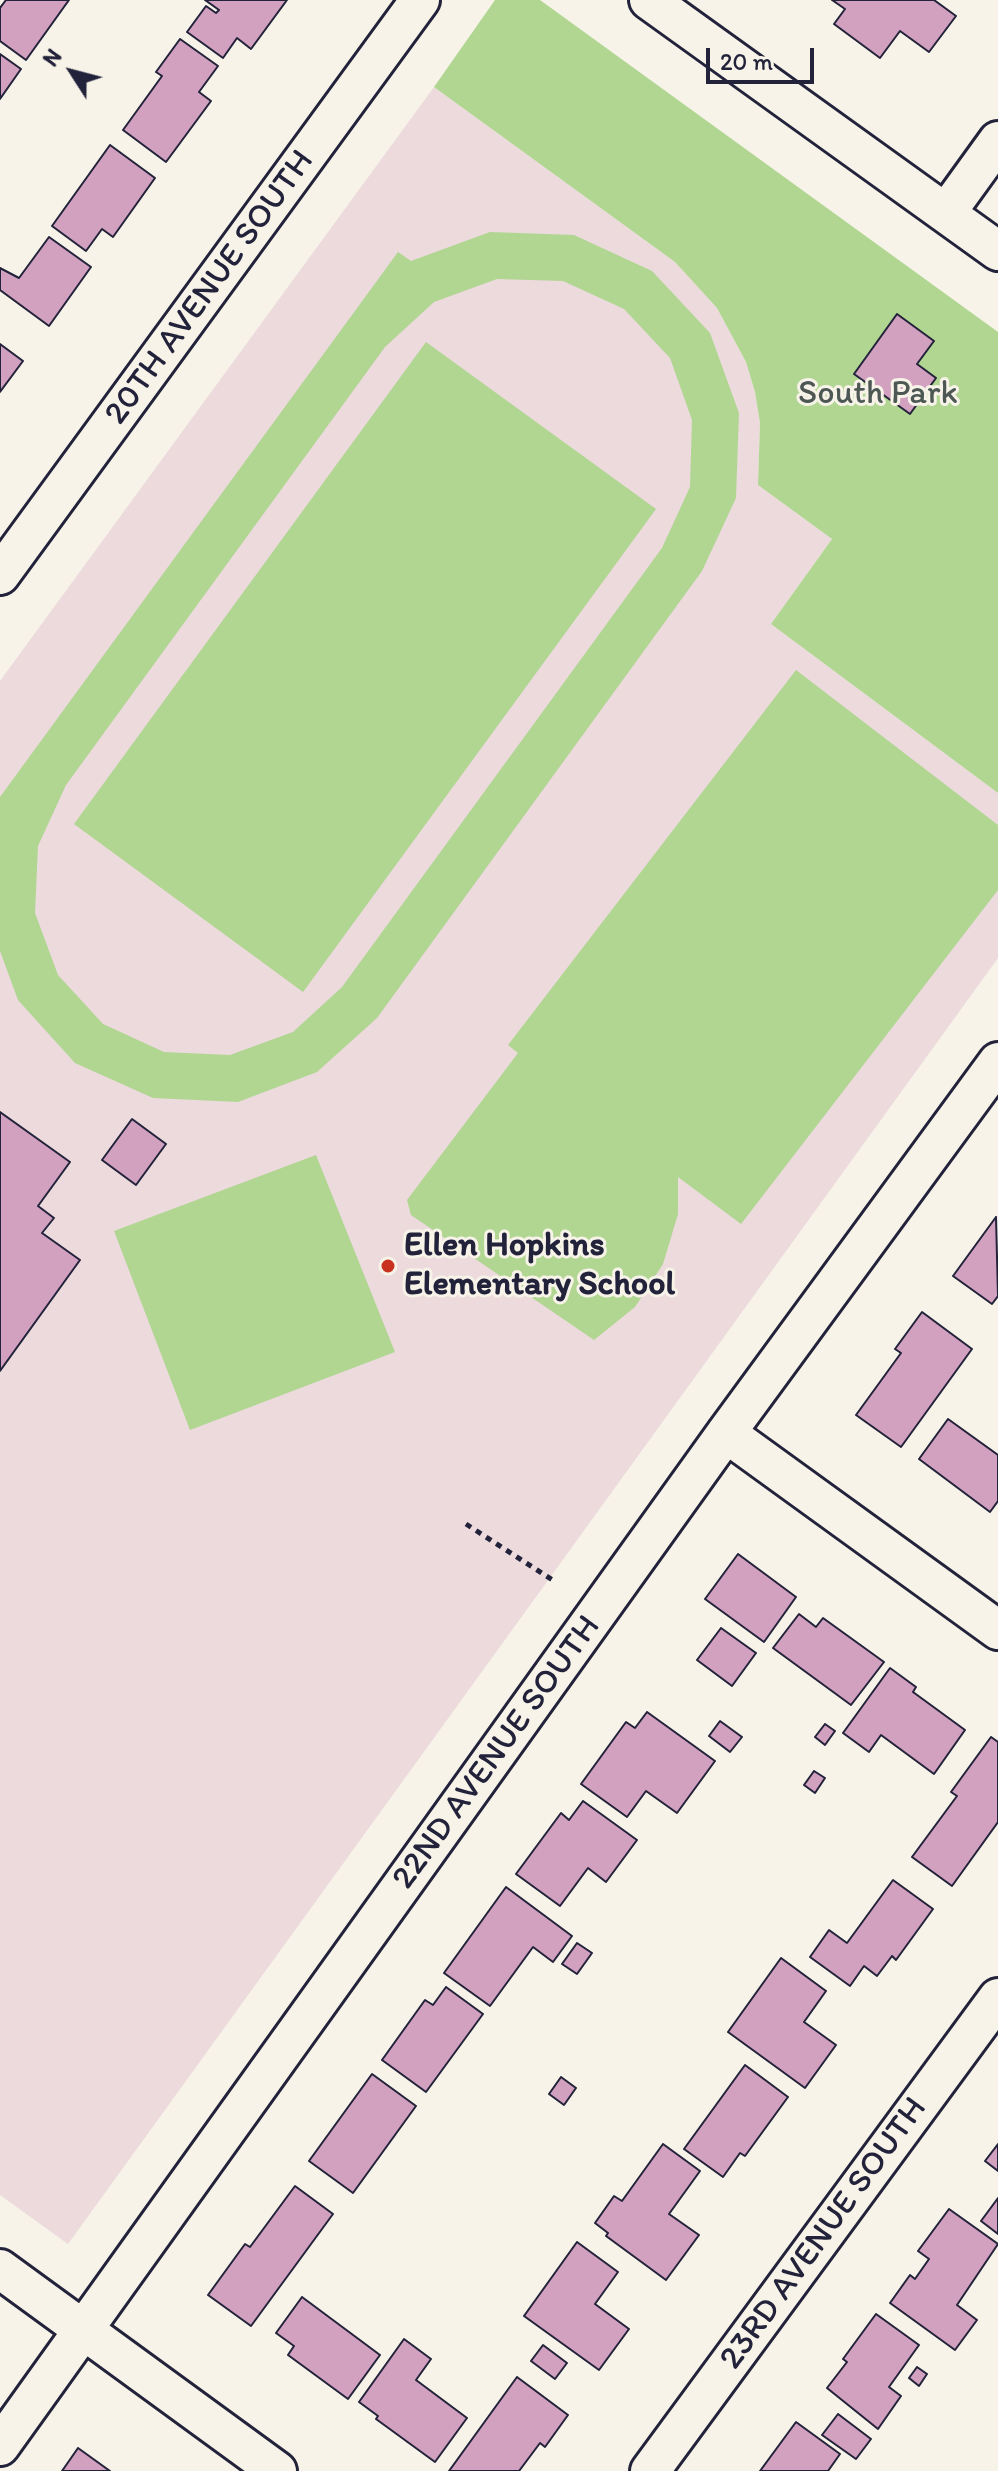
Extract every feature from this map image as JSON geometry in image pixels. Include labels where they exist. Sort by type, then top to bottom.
[{"type":"street","name":"20TH AVENUE SOUTH","points":[[0,575],[420,0]]},
{"type":"street","points":[[649,0],[998,251]]},
{"type":"street","points":[[946,213],[998,141]]},
{"type":"street","name":"22ND AVENUE SOUTH","points":[[0,2446],[726,1433],[998,1062]]},
{"type":"street","points":[[726,1433],[998,1630]]},
{"type":"street","name":"23RD AVENUE SOUTH","points":[[650,2471],[998,1998]]},
{"type":"street","points":[[0,2269],[277,2471]]},
{"type":"path","points":[[466,1524],[554,1581]]},
{"type":"shaded area","name":"Ellen Hopkins Elementary School","points":[[434,87],[675,262],[717,308],[746,362],[755,392],[760,423],[758,485],[832,539],[771,624],[998,793],[998,958],[68,2244],[0,2195],[0,681]]},
{"type":"green space","name":"South Park","points":[[495,0],[540,0],[998,332],[998,793],[771,624],[832,539],[758,485],[760,423],[755,392],[746,362],[717,308],[675,262],[434,87]]},
{"type":"green space","points":[[490,232],[574,235],[652,271],[710,333],[739,413],[736,498],[702,571],[377,1018],[317,1072],[238,1102],[153,1098],[75,1063],[18,1000],[0,951],[0,797],[398,252],[411,261]],"holes":[[[497,279],[563,281],[624,309],[670,358],[692,420],[690,487],[662,548],[342,987],[293,1032],[230,1055],[164,1052],[103,1024],[58,975],[35,913],[38,846],[66,785],[385,347],[434,302]]]},
{"type":"green space","points":[[426,342],[656,509],[303,992],[74,824]]},
{"type":"green space","points":[[796,670],[998,825],[998,890],[741,1224],[678,1177],[678,1214],[663,1264],[635,1307],[594,1340],[411,1215],[407,1200],[518,1053],[508,1045]]},
{"type":"green space","points":[[316,1155],[395,1352],[190,1430],[114,1231]]},
{"type":"building","points":[[6,0],[69,0],[26,60],[0,41],[0,8]]},
{"type":"building","points":[[205,0],[287,0],[251,49],[237,38],[223,58],[187,32],[206,6],[216,13],[219,10]]},
{"type":"building","points":[[832,0],[934,0],[956,16],[929,52],[900,31],[880,58],[834,24],[845,9]]},
{"type":"building","points":[[180,39],[218,66],[199,92],[211,101],[166,162],[123,130],[162,76],[156,72]]},
{"type":"building","points":[[0,54],[21,69],[0,99]]},
{"type":"building","points":[[110,145],[155,178],[113,237],[102,229],[86,251],[52,226]]},
{"type":"building","points":[[49,237],[91,267],[49,326],[0,290],[0,268],[19,278]]},
{"type":"building","points":[[897,314],[934,341],[917,364],[936,378],[910,414],[854,374]]},
{"type":"building","points":[[0,344],[23,361],[0,392]]},
{"type":"building","points":[[0,1112],[70,1162],[38,1206],[54,1218],[42,1233],[80,1260],[0,1371]]},
{"type":"building","points":[[132,1119],[166,1144],[136,1185],[102,1160]]},
{"type":"building","points":[[996,1217],[998,1296],[992,1304],[953,1276]]},
{"type":"building","points":[[922,1312],[972,1349],[901,1447],[856,1415],[901,1353],[895,1349]]},
{"type":"building","points":[[948,1419],[998,1455],[998,1501],[990,1512],[919,1459]]},
{"type":"building","points":[[738,1554],[796,1597],[764,1642],[705,1599]]},
{"type":"building","points":[[799,1614],[816,1627],[823,1618],[884,1662],[851,1705],[773,1648]]},
{"type":"building","points":[[721,1628],[756,1653],[732,1686],[697,1660]]},
{"type":"building","points":[[890,1668],[916,1687],[913,1692],[965,1730],[934,1774],[881,1735],[869,1752],[843,1733]]},
{"type":"building","points":[[647,1712],[715,1761],[677,1813],[646,1791],[627,1817],[581,1784],[626,1722],[635,1728]]},
{"type":"building","points":[[720,1721],[742,1737],[730,1752],[709,1736]]},
{"type":"building","points":[[825,1724],[835,1731],[825,1745],[815,1737]]},
{"type":"building","points":[[991,1737],[998,1742],[998,1822],[952,1886],[912,1857],[957,1796],[951,1792]]},
{"type":"building","points":[[814,1771],[825,1778],[815,1793],[804,1785]]},
{"type":"building","points":[[583,1801],[637,1840],[606,1882],[588,1868],[560,1906],[516,1874],[561,1813],[569,1820]]},
{"type":"building","points":[[893,1880],[933,1909],[896,1960],[892,1956],[877,1976],[864,1966],[850,1986],[810,1957],[829,1930],[847,1943]]},
{"type":"building","points":[[506,1887],[572,1936],[553,1962],[533,1947],[490,2006],[444,1973]]},
{"type":"building","points":[[577,1943],[592,1953],[577,1974],[562,1964]]},
{"type":"building","points":[[781,1958],[826,1991],[804,2022],[836,2045],[805,2088],[728,2032]]},
{"type":"building","points":[[446,1987],[483,2014],[426,2092],[382,2060],[425,2000],[433,2005]]},
{"type":"building","points":[[745,2065],[788,2097],[745,2156],[740,2153],[723,2177],[684,2149]]},
{"type":"building","points":[[372,2074],[416,2106],[353,2193],[309,2161]]},
{"type":"building","points":[[561,2077],[576,2088],[564,2105],[549,2094]]},
{"type":"building","points":[[663,2144],[700,2171],[669,2214],[699,2235],[666,2280],[606,2236],[608,2233],[595,2223],[614,2196],[622,2201]]},
{"type":"building","points":[[998,2144],[998,2171],[985,2161]]},
{"type":"building","points":[[295,2186],[333,2214],[251,2326],[208,2295],[245,2244],[250,2247]]},
{"type":"building","points":[[998,2198],[998,2234],[981,2221]]},
{"type":"building","points":[[949,2209],[998,2244],[957,2305],[977,2320],[955,2350],[890,2303],[910,2275],[915,2279],[929,2259],[918,2251]]},
{"type":"building","points":[[577,2242],[618,2272],[595,2304],[629,2329],[599,2370],[524,2316]]},
{"type":"building","points":[[302,2297],[380,2355],[348,2399],[288,2355],[294,2346],[276,2333]]},
{"type":"building","points":[[876,2314],[919,2345],[889,2387],[901,2396],[878,2429],[827,2388],[847,2362],[843,2359]]},
{"type":"building","points":[[404,2339],[431,2359],[416,2380],[467,2418],[435,2462],[376,2419],[378,2416],[359,2402]]},
{"type":"building","points":[[543,2345],[567,2363],[555,2379],[531,2361]]},
{"type":"building","points":[[917,2367],[927,2374],[919,2386],[909,2378]]},
{"type":"building","points":[[517,2377],[568,2415],[545,2447],[540,2443],[519,2471],[449,2471]]},
{"type":"building","points":[[838,2414],[871,2439],[856,2459],[822,2435]]},
{"type":"building","points":[[796,2422],[840,2454],[828,2471],[760,2471]]},
{"type":"building","points":[[78,2448],[110,2471],[62,2471]]},
{"type":"place","name":"Ellen Hopkins Elementary School","points":[[388,1266]]}]
